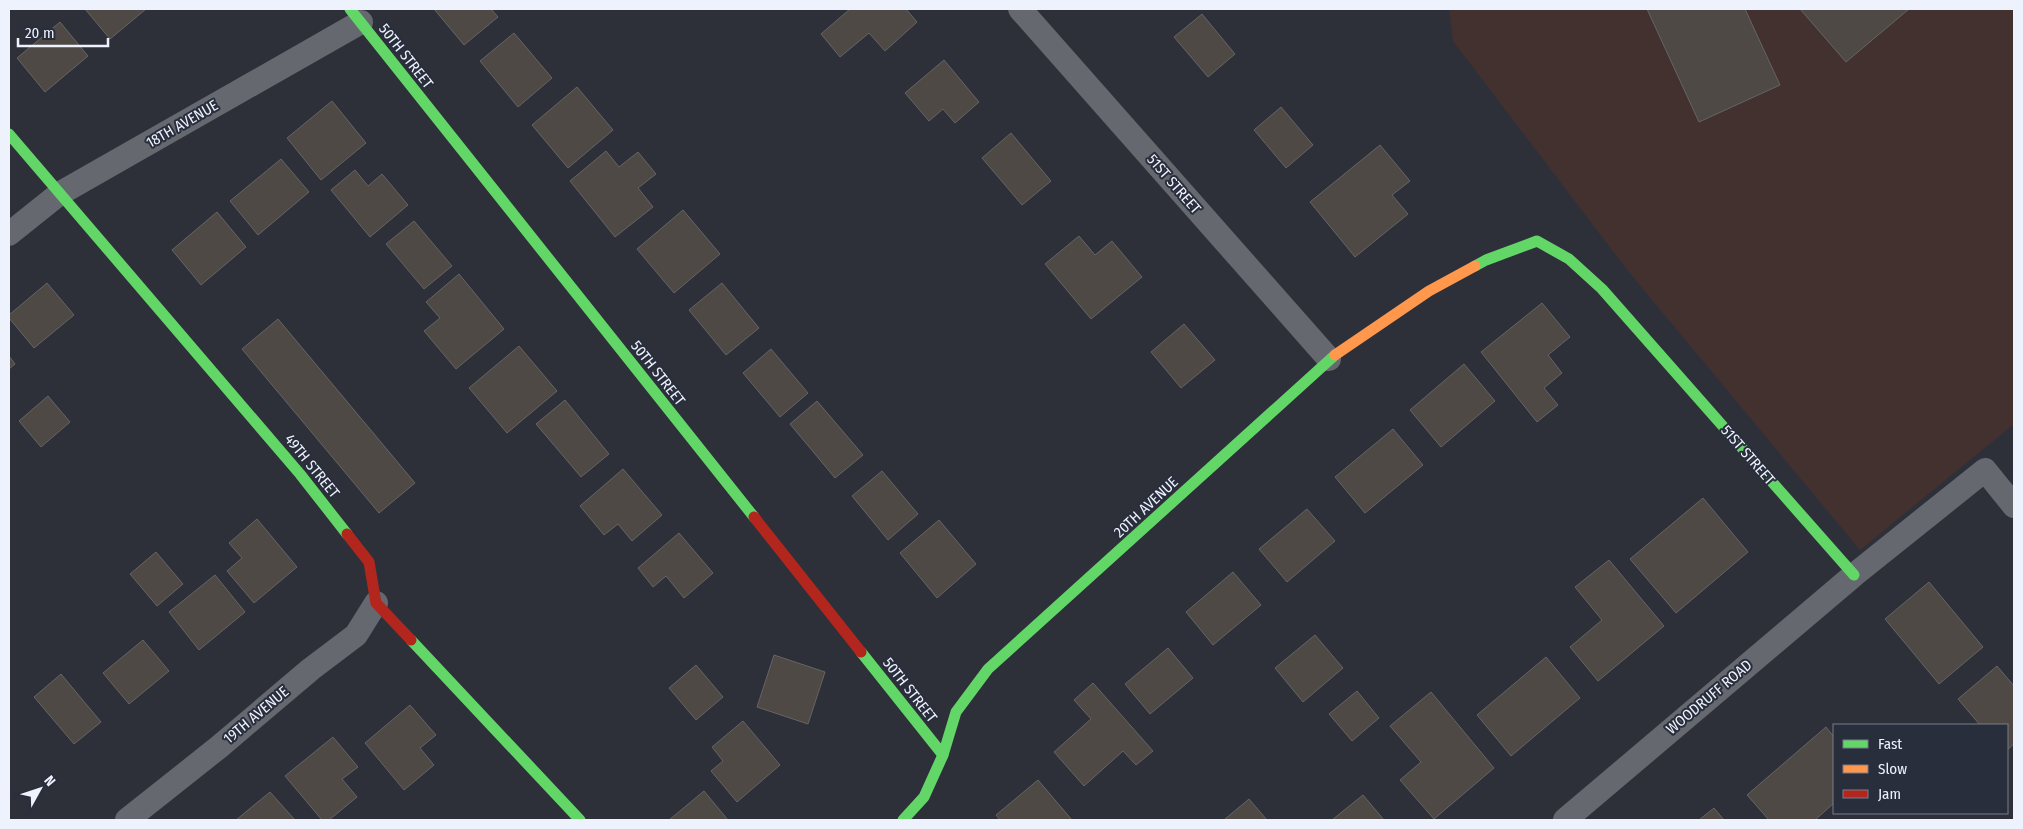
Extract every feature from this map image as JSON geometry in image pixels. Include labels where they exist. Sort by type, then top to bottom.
[{"type":"street","name":"51ST STREET","points":[[1020,9],[1328,359]]},
{"type":"street","name":"18TH AVENUE","points":[[9,234],[59,194],[355,16]]},
{"type":"street","name":"50TH STREET","points":[[355,16],[943,755]]},
{"type":"street","name":"49TH STREET","points":[[9,134],[300,474],[369,562],[376,603]]},
{"type":"street","name":"51ST STREET","points":[[1470,270],[1486,260],[1537,241],[1568,259],[1602,289],[1854,575]]},
{"type":"street","name":"20TH AVENUE","points":[[903,820],[924,797],[943,755],[956,712],[988,669],[1035,625],[1096,573],[1328,359],[1429,291],[1470,270]]},
{"type":"street","points":[[1854,575],[1985,470],[2014,506]]},
{"type":"street","name":"WOODRUFF ROAD","points":[[1565,820],[1854,575]]},
{"type":"street","name":"19TH AVENUE","points":[[127,820],[356,634],[376,603]]},
{"type":"street","points":[[376,603],[580,820]]},
{"type":"shaded area","points":[[1449,9],[2014,9],[2014,424],[1860,550],[1628,271],[1453,41]]},
{"type":"building","points":[[85,9],[146,9],[110,39]]},
{"type":"building","points":[[434,9],[491,9],[498,17],[464,45]]},
{"type":"building","points":[[850,9],[906,9],[917,22],[885,51],[869,33],[840,57],[821,34]]},
{"type":"building","points":[[1647,9],[1745,9],[1780,85],[1699,122]]},
{"type":"building","points":[[1800,9],[1909,9],[1846,62]]},
{"type":"building","points":[[1202,14],[1235,54],[1208,77],[1174,37]]},
{"type":"building","points":[[60,22],[88,56],[45,92],[17,58]]},
{"type":"building","points":[[514,33],[552,78],[518,107],[480,61]]},
{"type":"building","points":[[944,60],[979,102],[955,123],[943,109],[929,121],[905,93]]},
{"type":"building","points":[[577,87],[613,130],[568,168],[532,125]]},
{"type":"building","points":[[332,101],[366,143],[321,180],[287,138]]},
{"type":"building","points":[[1281,107],[1313,145],[1286,168],[1254,130]]},
{"type":"building","points":[[1011,133],[1051,181],[1022,205],[982,158]]},
{"type":"building","points":[[1380,145],[1410,181],[1392,195],[1408,214],[1355,257],[1310,202]]},
{"type":"building","points":[[606,151],[619,167],[638,152],[656,174],[638,188],[653,207],[615,237],[570,181]]},
{"type":"building","points":[[281,159],[309,192],[258,235],[230,201]]},
{"type":"building","points":[[355,170],[368,186],[382,174],[408,205],[370,237],[331,190]]},
{"type":"building","points":[[683,210],[720,254],[674,293],[637,249]]},
{"type":"building","points":[[217,212],[246,247],[201,285],[172,250]]},
{"type":"building","points":[[414,221],[452,266],[424,289],[386,244]]},
{"type":"building","points":[[1079,236],[1095,255],[1112,241],[1142,277],[1091,319],[1045,264]]},
{"type":"building","points":[[459,274],[504,329],[456,369],[424,331],[440,318],[426,302]]},
{"type":"building","points":[[47,283],[74,315],[34,348],[9,318],[9,315]]},
{"type":"building","points":[[722,283],[759,328],[726,355],[689,310]]},
{"type":"building","points":[[1542,303],[1570,337],[1548,355],[1562,373],[1544,388],[1558,405],[1537,422],[1481,352]]},
{"type":"building","points":[[278,319],[415,483],[379,513],[242,349]]},
{"type":"building","points":[[1184,324],[1215,360],[1181,388],[1151,352]]},
{"type":"building","points":[[519,346],[557,391],[507,433],[469,388]]},
{"type":"building","points":[[771,349],[808,393],[780,417],[743,373]]},
{"type":"building","points":[[9,356],[15,364],[9,369]]},
{"type":"building","points":[[1464,364],[1495,401],[1441,447],[1410,410]]},
{"type":"building","points":[[48,396],[70,422],[41,447],[19,421]]},
{"type":"building","points":[[565,400],[609,454],[581,477],[536,424]]},
{"type":"building","points":[[817,401],[863,455],[835,478],[790,424]]},
{"type":"building","points":[[1393,429],[1423,465],[1365,513],[1335,477]]},
{"type":"building","points":[[623,469],[662,515],[632,541],[618,524],[604,535],[580,506]]},
{"type":"building","points":[[882,471],[918,514],[888,540],[852,496]]},
{"type":"building","points":[[1703,498],[1748,552],[1676,613],[1630,559]]},
{"type":"building","points":[[1307,509],[1335,541],[1287,582],[1259,549]]},
{"type":"building","points":[[257,519],[297,567],[254,603],[227,571],[242,558],[229,543]]},
{"type":"building","points":[[939,520],[976,564],[937,598],[900,553]]},
{"type":"building","points":[[679,533],[713,573],[684,598],[666,576],[653,587],[638,568]]},
{"type":"building","points":[[156,552],[183,584],[157,606],[130,574]]},
{"type":"building","points":[[1609,560],[1664,626],[1598,681],[1570,647],[1602,620],[1575,587]]},
{"type":"building","points":[[1233,572],[1261,605],[1213,645],[1186,612]]},
{"type":"building","points":[[215,575],[245,612],[199,650],[169,612]]},
{"type":"building","points":[[1929,582],[1983,647],[1939,684],[1885,619]]},
{"type":"building","points":[[1315,635],[1343,668],[1303,702],[1275,668]]},
{"type":"building","points":[[143,640],[169,671],[129,704],[103,673]]},
{"type":"building","points":[[1168,648],[1193,678],[1150,714],[1125,684]]},
{"type":"building","points":[[774,655],[825,672],[808,724],[757,707]]},
{"type":"building","points":[[1546,657],[1580,698],[1511,756],[1477,715]]},
{"type":"building","points":[[696,665],[723,697],[696,720],[669,688]]},
{"type":"building","points":[[1997,666],[2014,686],[2014,744],[2008,749],[2008,724],[1979,724],[1958,699]]},
{"type":"building","points":[[61,674],[101,722],[74,744],[34,697]]},
{"type":"building","points":[[1093,683],[1153,751],[1136,765],[1123,751],[1084,786],[1054,752],[1091,719],[1074,700]]},
{"type":"building","points":[[1357,691],[1379,718],[1352,741],[1329,714]]},
{"type":"building","points":[[1431,692],[1494,768],[1434,819],[1400,780],[1421,762],[1390,726]]},
{"type":"building","points":[[410,705],[436,735],[420,748],[434,765],[404,790],[365,743]]},
{"type":"building","points":[[743,721],[780,765],[737,802],[711,771],[723,761],[712,747]]},
{"type":"building","points":[[1826,727],[1833,736],[1833,804],[1815,820],[1769,820],[1747,795]]},
{"type":"building","points":[[333,737],[358,767],[342,779],[357,797],[329,820],[322,820],[285,776]]},
{"type":"building","points":[[1038,780],[1072,820],[1000,820],[996,815]]},
{"type":"building","points":[[704,791],[728,820],[669,820]]},
{"type":"building","points":[[270,792],[295,820],[236,820]]},
{"type":"building","points":[[1363,795],[1384,820],[1332,820]]},
{"type":"building","points":[[1249,799],[1267,820],[1225,819]]},
{"type":"building","points":[[1714,808],[1724,820],[1699,820]]},
{"type":"traffic: fast","points":[[350,9],[754,517]]},
{"type":"traffic: fast","points":[[9,134],[300,474],[347,534]]},
{"type":"traffic: fast","points":[[1475,266],[1537,241],[1569,259],[1602,289],[1854,575]]},
{"type":"traffic: fast","points":[[903,820],[924,797],[943,755],[956,712],[988,669],[1335,355]]},
{"type":"traffic: fast","points":[[411,640],[580,820]]},
{"type":"traffic: fast","points":[[861,652],[943,755]]},
{"type":"traffic: slow","points":[[1335,355],[1429,291],[1475,266]]},
{"type":"traffic: jam","points":[[754,517],[861,652]]},
{"type":"traffic: jam","points":[[347,534],[369,562],[376,603],[411,640]]}]
